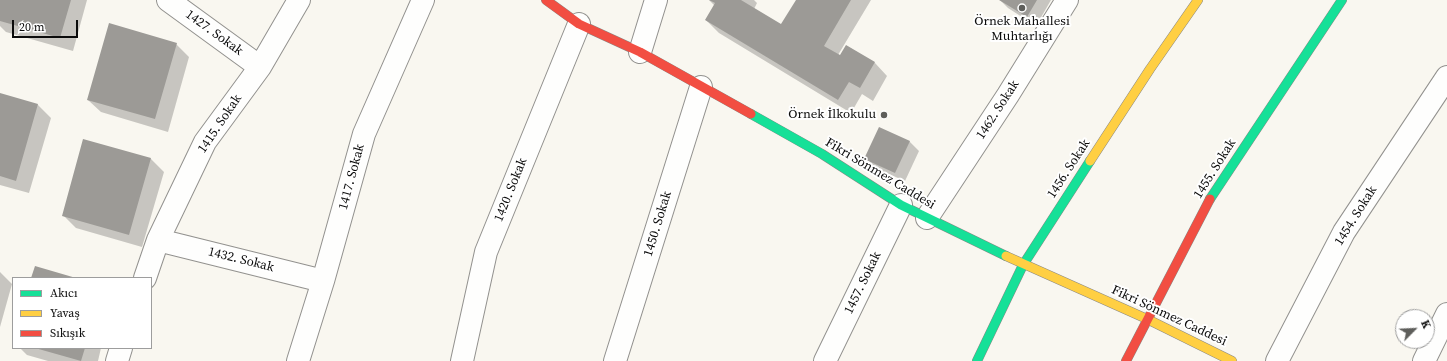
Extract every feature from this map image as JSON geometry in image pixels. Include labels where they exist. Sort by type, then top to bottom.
[{"type":"street","name":"1415. Sokak","points":[[145,277],[158,240],[205,142],[260,66],[299,0]]},
{"type":"street","name":"1417. Sokak","points":[[298,361],[323,281],[364,134],[423,0]]},
{"type":"street","points":[[640,52],[656,0]]},
{"type":"street","name":"1462. Sokak","points":[[928,218],[1008,95],[1067,0]]},
{"type":"street","name":"1456. Sokak","points":[[978,361],[1023,265],[1146,75],[1198,0]]},
{"type":"street","name":"1455. Sokak","points":[[1126,361],[1213,193],[1342,0]]},
{"type":"street","name":"Fikri Sönmez Caddesi","points":[[552,2],[579,24],[640,52],[822,154],[901,205],[1023,265],[1147,319],[1232,361]]},
{"type":"street","name":"1427. Sokak","points":[[177,3],[260,66]]},
{"type":"street","name":"1420. Sokak","points":[[462,361],[486,252],[579,24]]},
{"type":"street","name":"1454. Sokak","points":[[1277,361],[1344,232],[1447,77]]},
{"type":"street","name":"1450. Sokak","points":[[615,361],[701,87]]},
{"type":"street","name":"1457. Sokak","points":[[826,361],[901,205]]},
{"type":"street","name":"1432. Sokak","points":[[158,240],[323,281]]},
{"type":"street","points":[[1424,361],[1447,314]]},
{"type":"street","points":[[117,361],[122,349]]},
{"type":"building","points":[[0,0],[71,0],[60,38],[0,21]]},
{"type":"building","points":[[709,0],[741,0],[781,24],[796,0],[851,0],[824,46],[840,55],[846,45],[875,62],[860,88],[849,82],[838,100],[705,20],[715,3]]},
{"type":"building","name":"Örnek Mahallesi Muhtarlığı","points":[[999,0],[1037,0],[1027,17]]},
{"type":"building","points":[[109,23],[177,43],[155,119],[87,100]]},
{"type":"building","points":[[0,93],[38,104],[16,181],[0,176]]},
{"type":"building","points":[[879,127],[910,141],[895,173],[864,159]]},
{"type":"building","points":[[83,139],[151,158],[129,235],[62,216]]},
{"type":"building","points":[[35,266],[73,277],[31,277]]},
{"type":"building","points":[[39,349],[85,349],[81,361]]},
{"type":"traffic: fast","points":[[1210,199],[1342,0]]},
{"type":"traffic: fast","points":[[751,114],[822,154],[901,205],[1006,256]]},
{"type":"traffic: fast","points":[[977,361],[1023,265],[1090,161]]},
{"type":"traffic: slow","points":[[1090,161],[1150,69],[1198,0]]},
{"type":"traffic: slow","points":[[1006,256],[1147,319],[1232,361]]},
{"type":"traffic: jam","points":[[546,0],[579,24],[640,52],[751,114]]},
{"type":"traffic: jam","points":[[1126,361],[1210,199]]},
{"type":"place","name":"Örnek Mahallesi Muhtarlığı","points":[[1022,8]]},
{"type":"place","name":"Örnek İlkokulu","points":[[884,115]]}]
